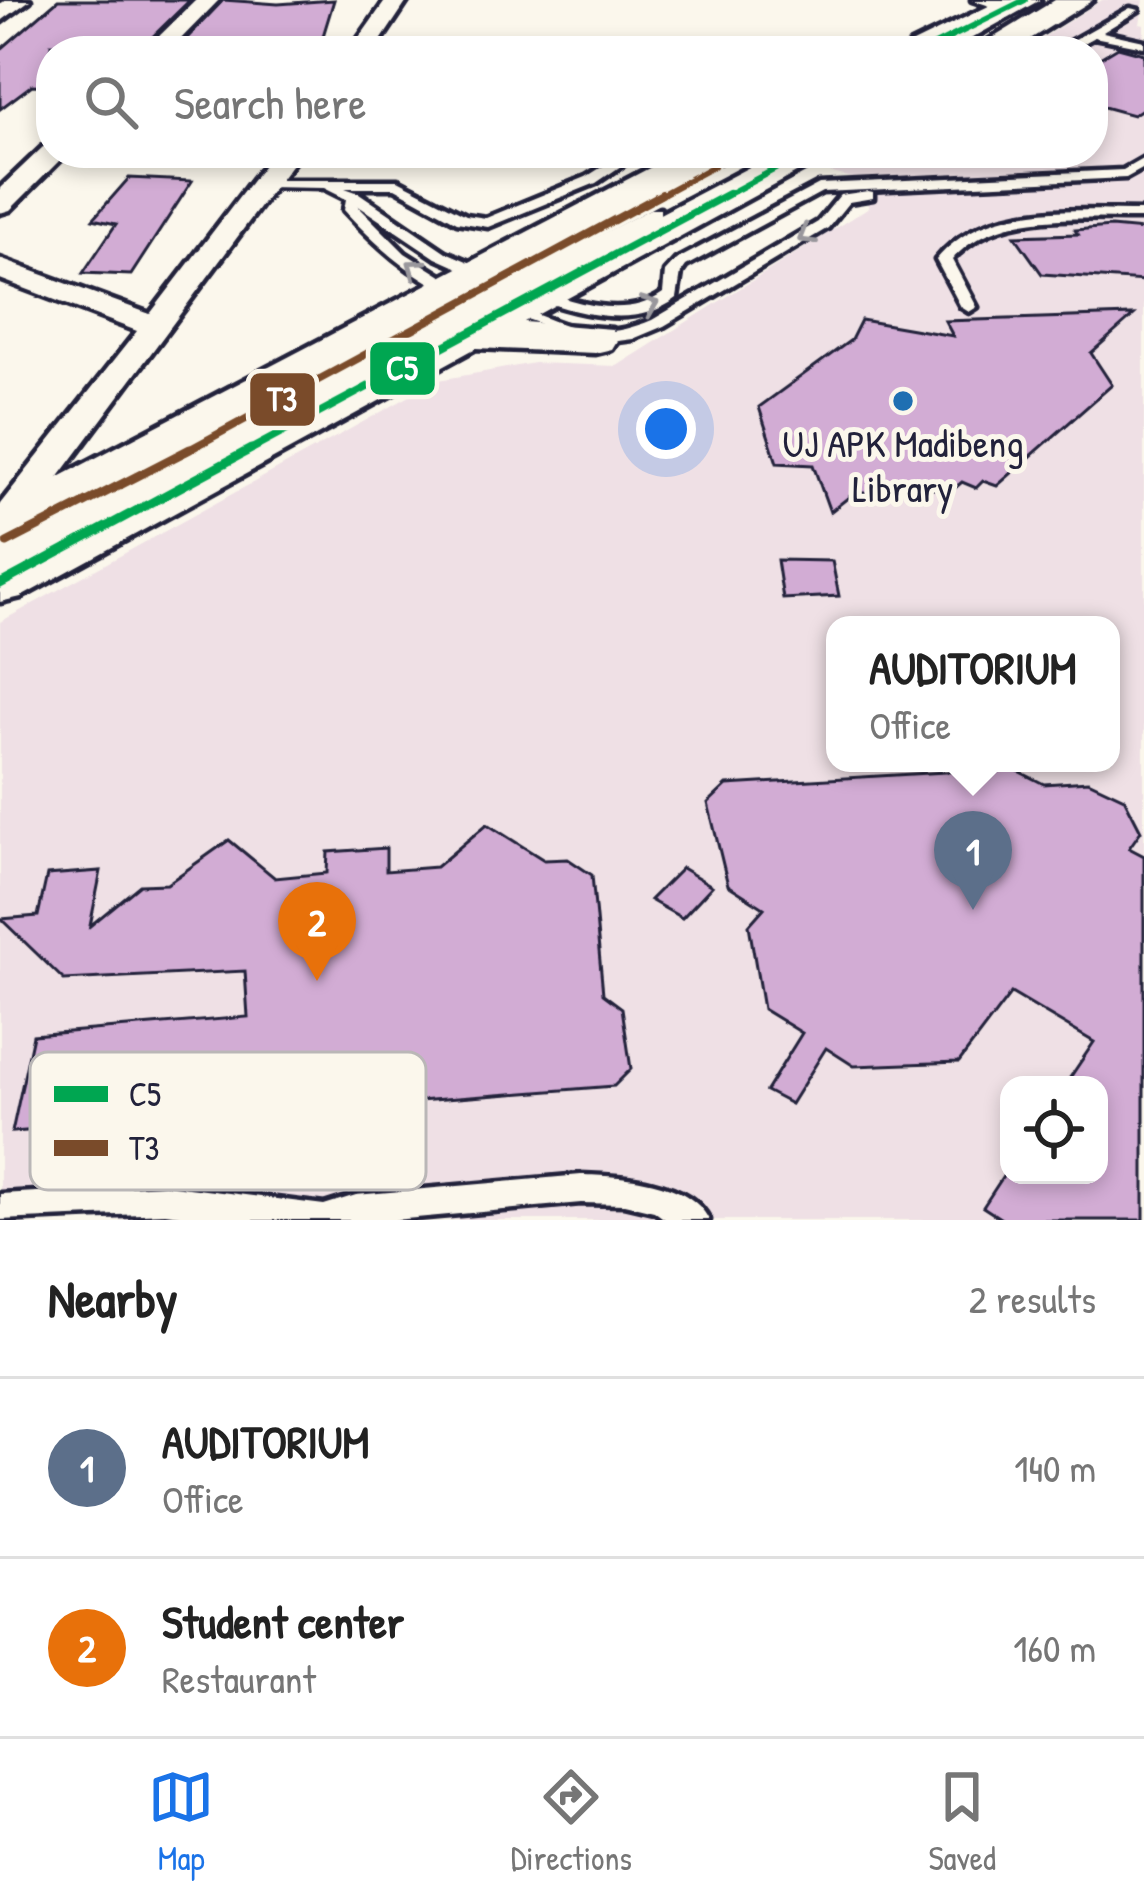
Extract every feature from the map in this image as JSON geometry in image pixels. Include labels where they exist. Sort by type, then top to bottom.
[{"type":"main road","points":[[1014,36],[1078,0]]},
{"type":"main road","points":[[951,36],[1015,2]]},
{"type":"main road","points":[[0,584],[495,299],[685,168]]},
{"type":"main road","points":[[0,529],[149,455],[495,299],[598,305],[785,168]]},
{"type":"main road","points":[[495,299],[598,305]]},
{"type":"street","points":[[0,15],[19,0]]},
{"type":"street","points":[[171,36],[208,0]]},
{"type":"street","points":[[373,36],[398,0]]},
{"type":"street","points":[[0,204],[37,168]]},
{"type":"street","points":[[0,529],[276,168]]},
{"type":"street","points":[[0,268],[156,327]]},
{"type":"street","points":[[94,302],[184,286]]},
{"type":"street","points":[[89,418],[91,438],[101,448],[149,455]]},
{"type":"lane","points":[[966,36],[1015,2]]},
{"type":"lane","points":[[1087,36],[1134,10]]},
{"type":"lane","points":[[1092,33],[1106,36]]},
{"type":"lane","points":[[1108,36],[1144,44]]},
{"type":"lane","points":[[1126,174],[1144,162]]},
{"type":"lane","points":[[265,183],[398,184],[462,219],[488,223],[515,216],[610,168]]},
{"type":"lane","points":[[598,305],[650,309],[671,295],[673,272],[681,262],[792,200],[831,186],[1144,176]]},
{"type":"lane","points":[[598,305],[627,336],[658,323],[824,225],[842,200],[918,193],[944,181]]},
{"type":"lane","points":[[330,186],[354,196],[443,256],[495,299]]},
{"type":"lane","points":[[354,196],[349,208],[418,272],[495,299]]},
{"type":"lane","points":[[792,200],[819,196],[840,207]]},
{"type":"lane","points":[[0,557],[655,212]]},
{"type":"lane","points":[[970,307],[949,277],[944,260],[951,249],[982,229],[1014,220],[1144,215]]},
{"type":"lane","points":[[0,1208],[165,1199],[322,1220],[356,1209],[581,1189],[624,1190],[661,1199],[694,1220]]},
{"type":"shaded area","points":[[1102,0],[1144,0],[1140,24],[1144,25],[1144,1220],[0,1220],[0,622],[439,380],[534,363],[617,366],[869,207],[854,179],[815,168],[1108,168],[1108,36],[1046,36]]},
{"type":"building","points":[[58,0],[190,0],[153,36],[36,36],[36,85],[0,109],[0,50]]},
{"type":"building","points":[[223,0],[278,4],[334,0],[323,36],[189,36]]},
{"type":"building","points":[[1118,47],[1144,54],[1144,108],[1133,115],[1108,108],[1108,53]]},
{"type":"building","points":[[129,178],[192,181],[131,275],[83,273],[116,224],[93,219]]},
{"type":"building","points":[[1075,230],[1144,230],[1144,281],[1042,274],[1015,236],[1078,234]]},
{"type":"building","points":[[1134,315],[1091,353],[1112,385],[997,486],[983,481],[976,488],[962,482],[955,488],[941,483],[933,489],[920,484],[911,491],[893,483],[881,493],[854,493],[830,512],[813,465],[777,463],[759,407],[851,340],[861,320],[953,336],[945,321]]},
{"type":"building","points":[[777,560],[832,561],[839,596],[783,599]]},
{"type":"building","points":[[945,772],[1020,772],[1044,784],[1088,781],[1124,798],[1141,831],[1129,848],[1144,856],[1144,1220],[1003,1220],[983,1207],[1000,1181],[1108,1184],[1108,1076],[1071,1076],[1094,1042],[1011,993],[959,1062],[854,1066],[826,1048],[791,1104],[766,1091],[802,1033],[763,1009],[749,925],[764,908],[728,885],[708,803],[727,785]]},
{"type":"building","points":[[487,824],[544,860],[568,859],[592,875],[603,994],[622,1008],[631,1069],[614,1086],[426,1100],[426,1052],[30,1052],[30,1131],[12,1132],[33,1035],[248,1017],[245,971],[64,980],[1,919],[38,916],[47,875],[101,871],[90,926],[140,885],[167,884],[229,840],[275,878],[327,873],[328,852],[386,848],[386,871],[436,867]]},
{"type":"building","points":[[682,868],[712,886],[682,918],[650,900]]},
{"type":"transit line","name":"C5","points":[[953,36],[1025,0]]},
{"type":"transit line","name":"T3","points":[[7,543],[156,468],[710,168]]},
{"type":"transit line","name":"C5","points":[[0,584],[777,168]]},
{"type":"place","name":"UJ APK Madibeng Library","points":[[903,401]]},
{"type":"place","name":"AUDITORIUM","points":[[973,910]]},
{"type":"place","name":"Student center","points":[[317,981]]}]
